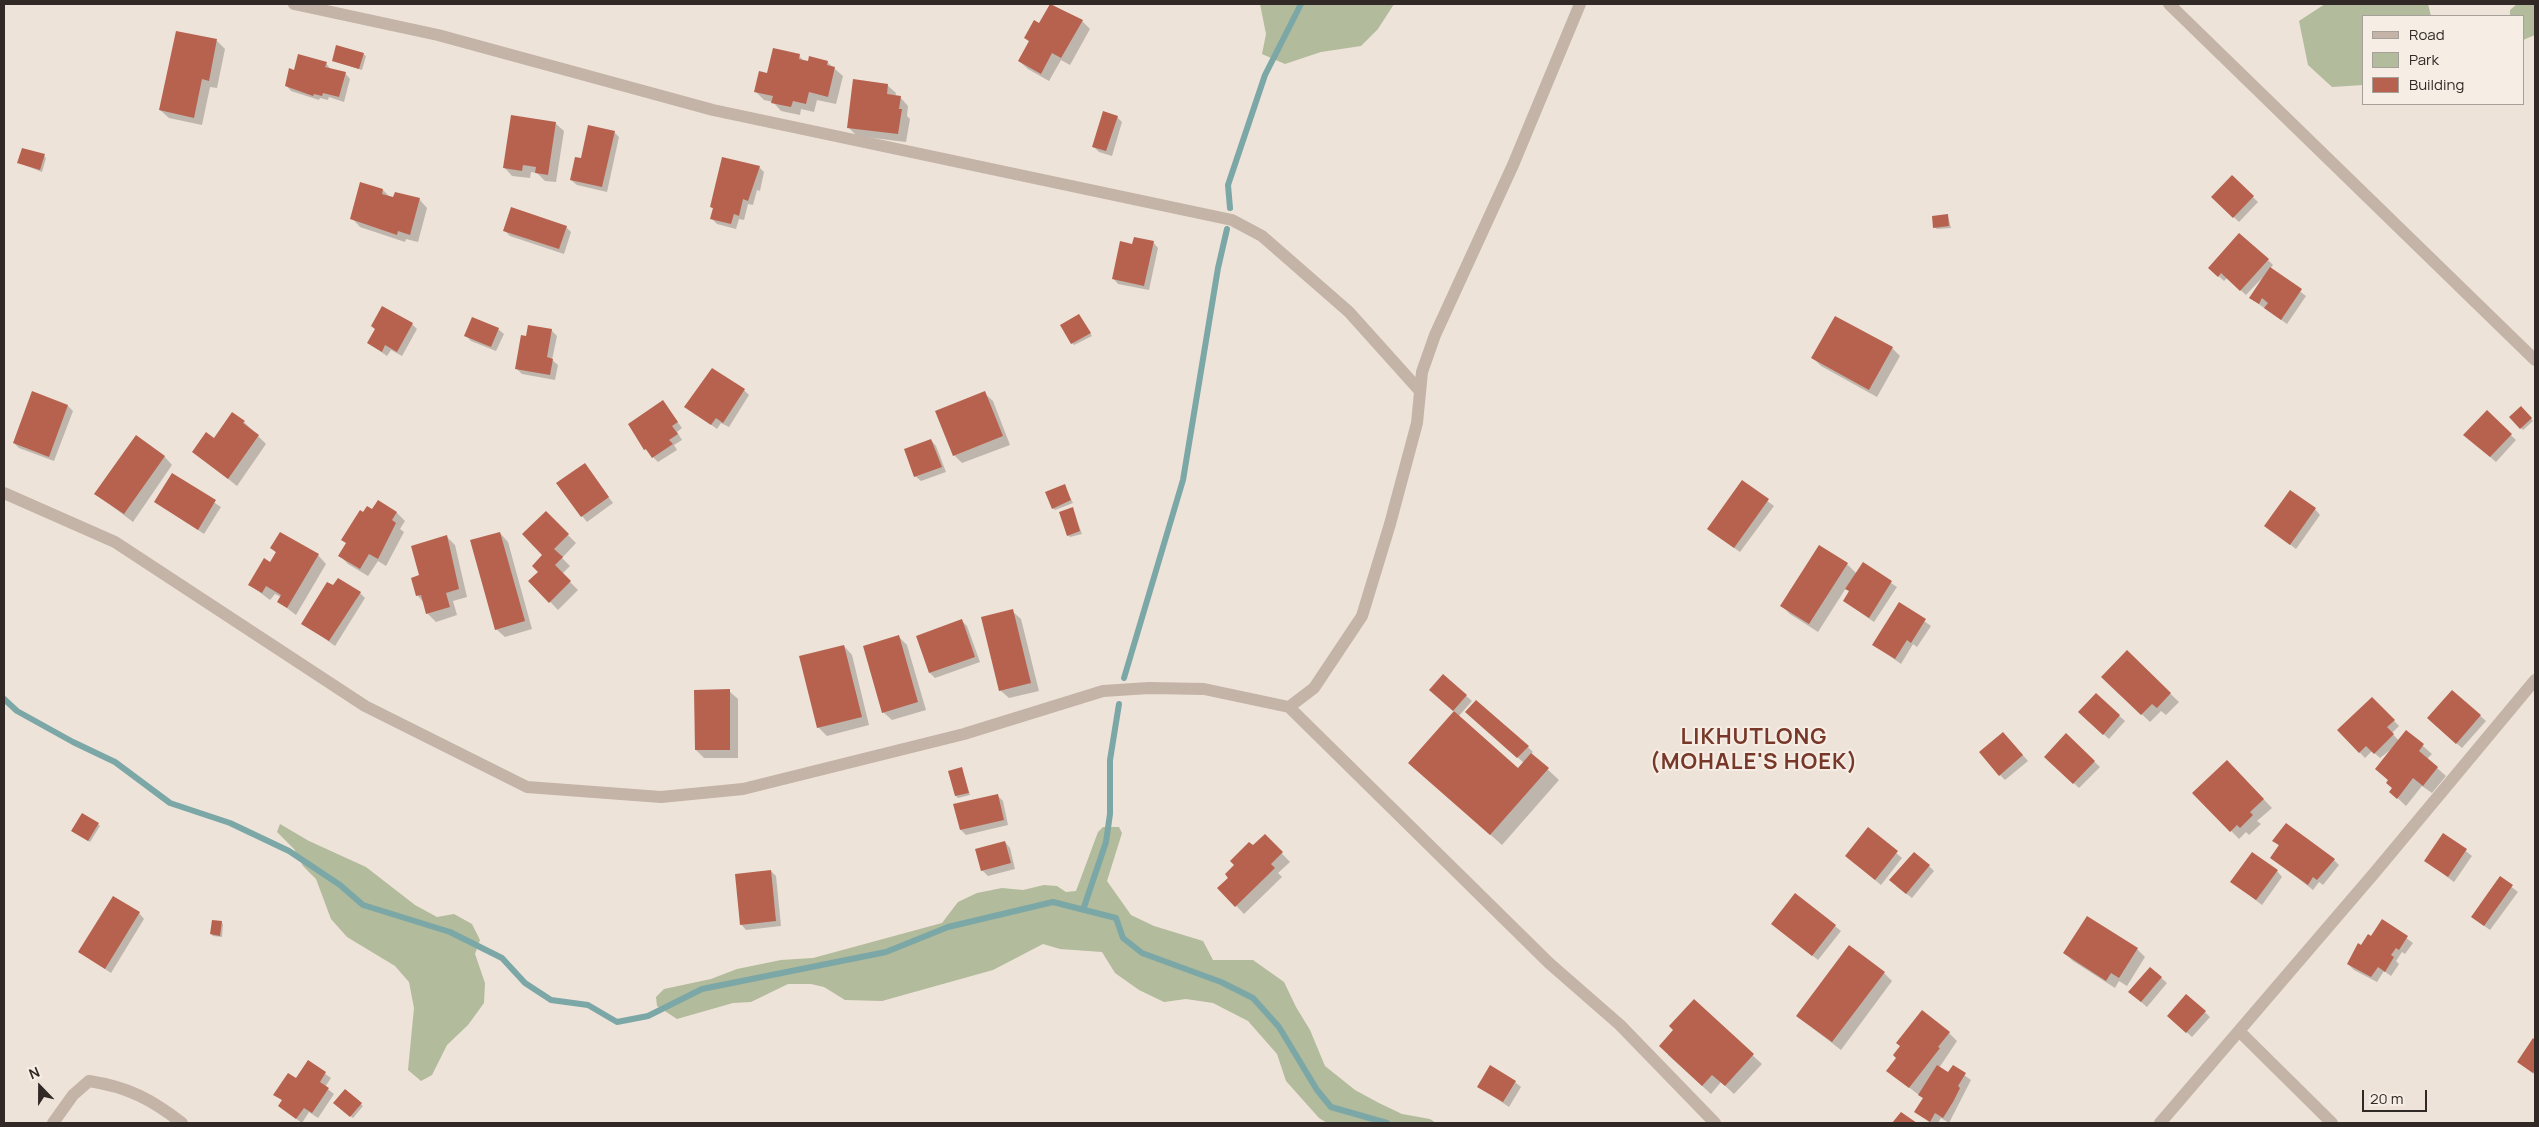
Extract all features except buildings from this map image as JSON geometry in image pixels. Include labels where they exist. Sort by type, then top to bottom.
[{"type":"street","points":[[294,4],[438,35],[713,110],[1232,220],[1262,236],[1349,312],[1420,391]]},
{"type":"street","points":[[1289,707],[1314,688],[1362,616],[1390,524],[1417,423],[1422,372],[1435,335],[1513,165],[1580,4]]},
{"type":"street","points":[[2169,4],[2535,360]]},
{"type":"street","points":[[4,493],[114,542],[365,706],[527,788],[661,797],[743,789],[964,734],[1103,691],[1149,688],[1204,689],[1289,707],[1549,963],[1620,1025],[1715,1123]]},
{"type":"street","points":[[2160,1123],[2376,871],[2535,680]]},
{"type":"street","points":[[2239,1031],[2332,1123]]},
{"type":"street","points":[[53,1123],[73,1095],[89,1081],[110,1084],[153,1101],[182,1123]]},
{"type":"green space","points":[[1260,4],[1394,4],[1378,29],[1361,46],[1321,52],[1285,64],[1262,54],[1266,34]]},
{"type":"green space","points":[[2325,4],[2428,4],[2431,15],[2362,15],[2362,85],[2332,87],[2308,65],[2299,21]]},
{"type":"green space","points":[[2517,4],[2535,4],[2535,35],[2524,40],[2524,15],[2510,15],[2510,10]]},
{"type":"green space","points":[[280,824],[309,841],[366,867],[415,905],[437,917],[454,914],[472,924],[480,940],[475,954],[485,983],[484,1003],[468,1025],[447,1045],[432,1075],[421,1081],[408,1070],[414,1008],[409,982],[395,966],[347,937],[331,919],[316,879],[303,866],[294,849],[277,832]]},
{"type":"green space","points":[[1103,827],[1119,827],[1122,833],[1107,881],[1131,915],[1154,926],[1203,941],[1213,960],[1253,960],[1284,982],[1310,1030],[1325,1066],[1355,1090],[1379,1103],[1402,1114],[1430,1119],[1436,1123],[1327,1123],[1319,1118],[1286,1081],[1277,1054],[1248,1021],[1213,1003],[1186,999],[1164,1002],[1139,990],[1115,973],[1102,952],[1060,949],[1043,944],[993,970],[882,1001],[845,1000],[824,987],[811,984],[788,984],[751,1002],[733,1003],[677,1019],[657,1006],[656,997],[664,989],[711,979],[737,969],[781,960],[813,958],[942,923],[958,902],[977,893],[1002,888],[1023,890],[1044,885],[1057,886],[1066,892],[1076,891],[1098,832]]},
{"type":"waterway","points":[[1230,208],[1228,185],[1265,75],[1301,4]]},
{"type":"waterway","points":[[1124,678],[1183,480],[1218,268],[1227,229]]},
{"type":"waterway","points":[[4,699],[17,711],[73,742],[115,762],[170,803],[230,823],[289,851],[340,885],[363,905],[450,932],[502,958],[525,983],[551,1000],[588,1005],[617,1022],[648,1016],[702,989],[886,952],[948,927],[1053,902],[1116,918],[1123,938],[1142,953],[1221,982],[1253,998],[1279,1027],[1317,1090],[1331,1107],[1387,1123]]},
{"type":"waterway","points":[[1083,910],[1106,842],[1110,814],[1110,760],[1119,704]]},
{"type":"district","name":"LIKHUTLONG (MOHALE'S HOEK)","points":[[1754,750]]}]
